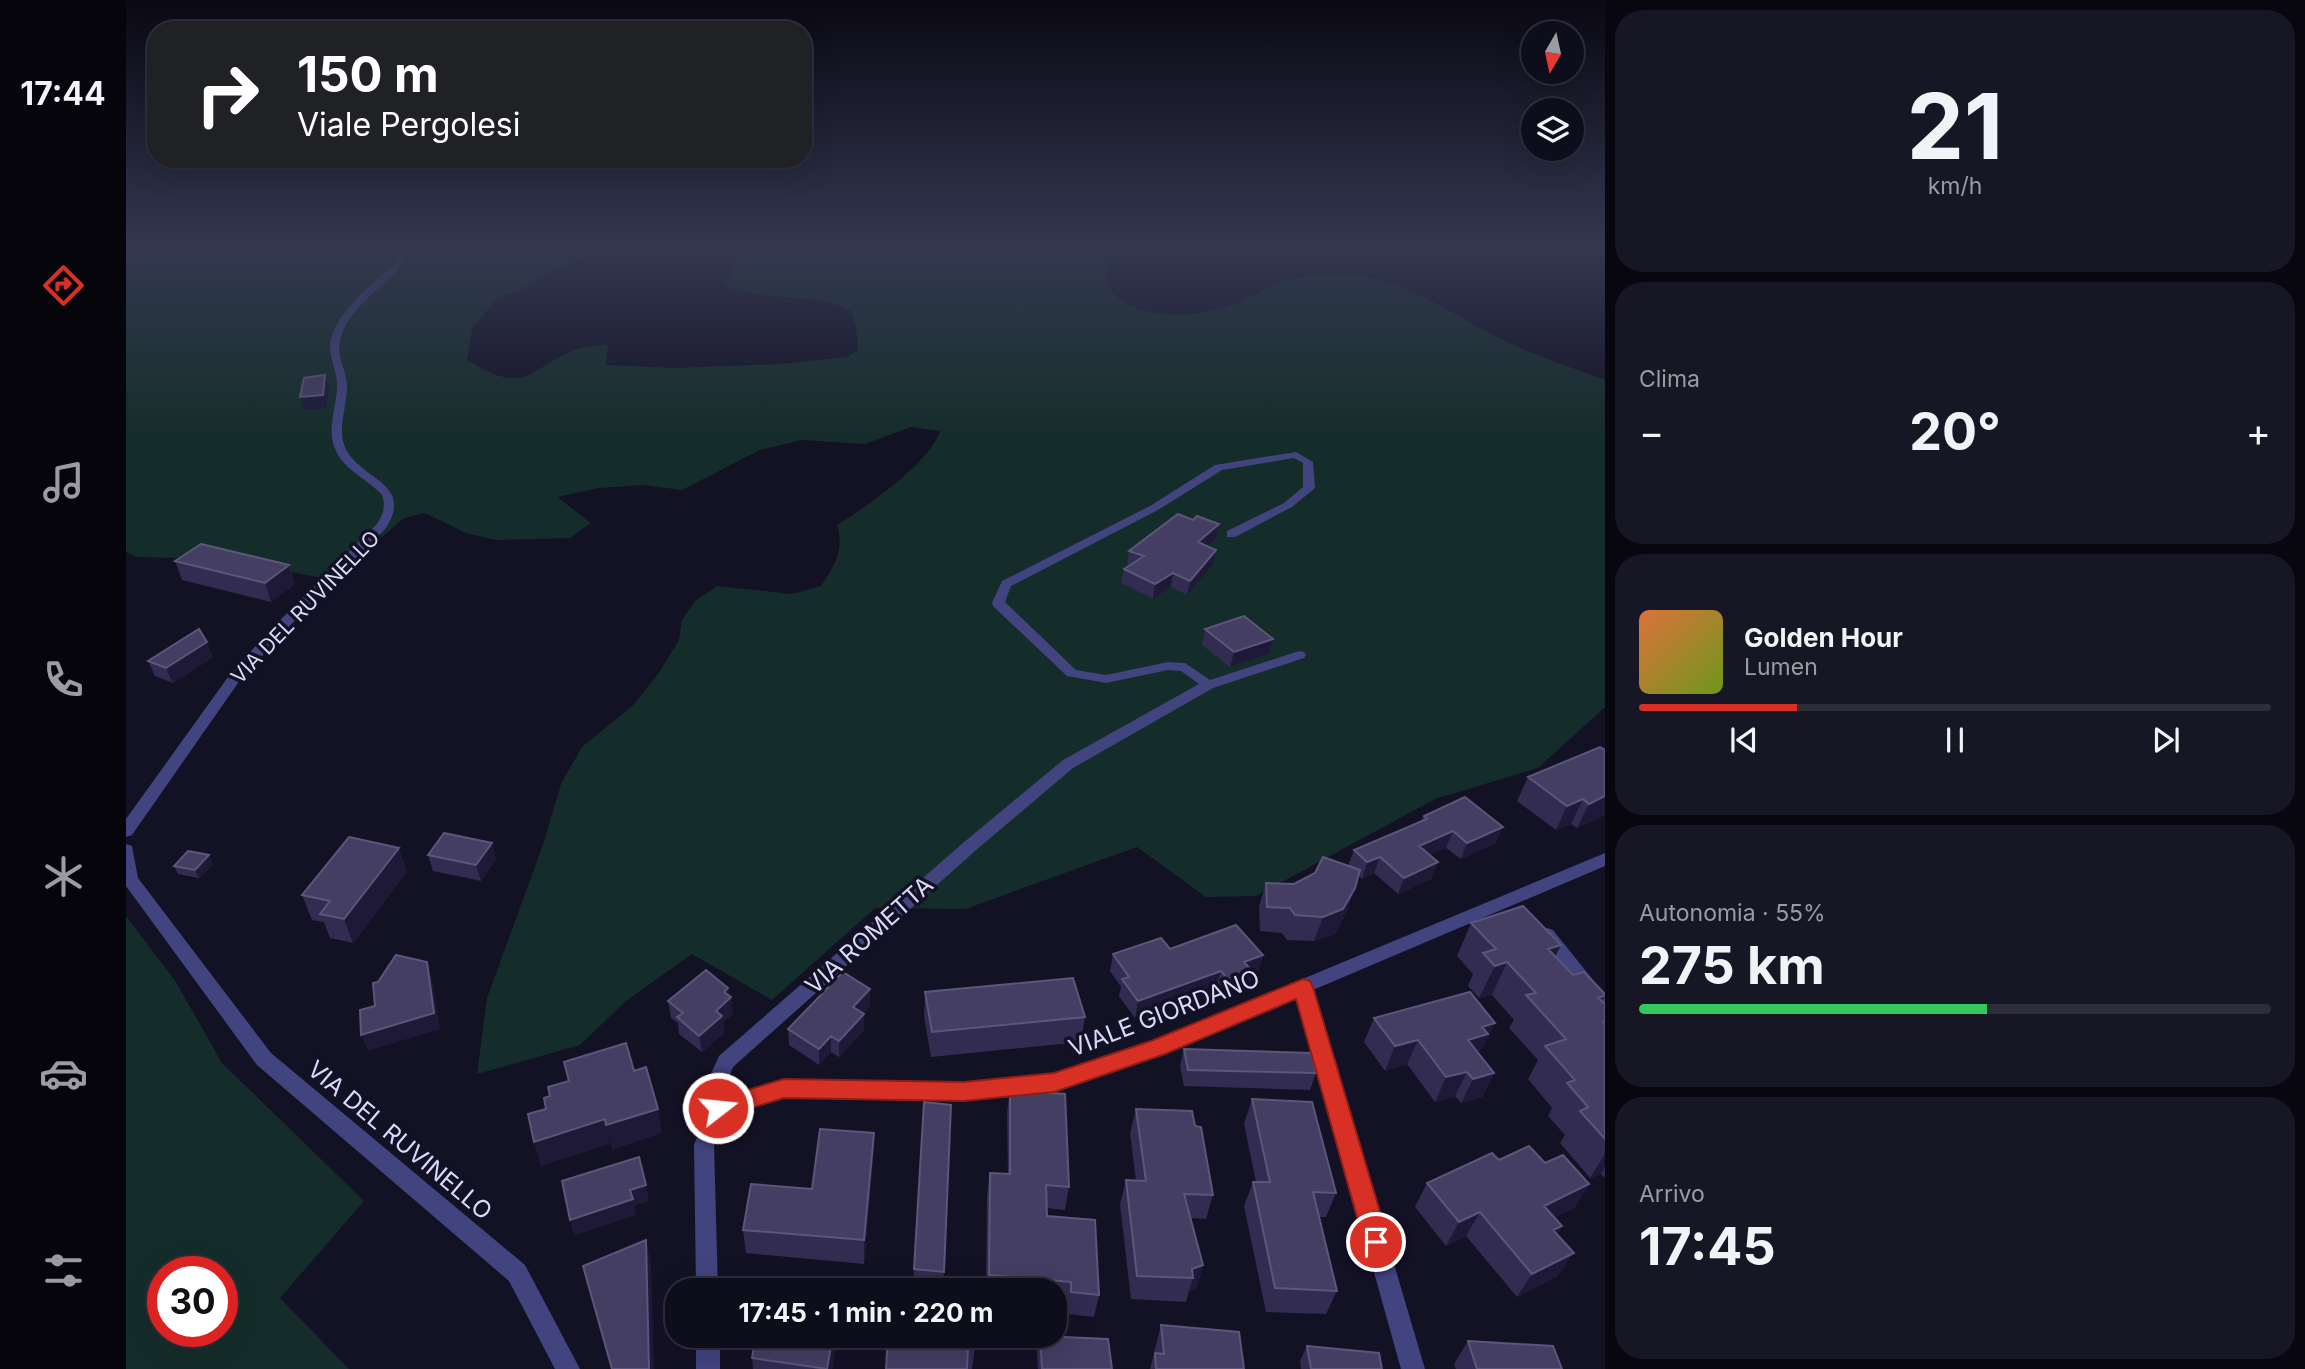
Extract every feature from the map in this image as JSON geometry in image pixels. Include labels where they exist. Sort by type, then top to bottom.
[{"type":"street","name":"VIA DEL RUVINELLO","points":[[126,831],[233,680],[273,635],[382,526],[391,513],[392,504],[385,491],[344,457],[340,446],[337,416],[342,381],[335,357],[335,340],[344,320],[352,312]]},
{"type":"street","points":[[1208,685],[1185,667],[1168,666],[1106,679],[1072,673],[998,603],[1006,584],[1154,508],[1219,467],[1296,455],[1308,462],[1309,488],[1288,505],[1231,534]]},
{"type":"street","name":"VIA ROMETTA","points":[[707,1278],[704,1145],[718,1108],[715,1087],[726,1062],[969,847],[1068,764],[1208,685],[1299,655]]},
{"type":"street","name":"VIA DEL RUVINELLO","points":[[126,850],[130,879],[264,1059],[517,1273],[568,1369]]},
{"type":"street","name":"VIALE GIORDANO","points":[[718,1108],[784,1089],[964,1091],[1054,1083],[1157,1048],[1303,987],[1523,907],[1605,859]]},
{"type":"street","points":[[1523,907],[1567,957],[1605,1009]]},
{"type":"street","points":[[1303,987],[1413,1369]]},
{"type":"street","points":[[708,1348],[708,1369]]},
{"type":"green space","points":[[126,312],[486,312],[472,329],[467,360],[504,377],[516,378],[581,348],[608,345],[606,365],[675,368],[780,364],[847,357],[858,350],[856,326],[851,312],[1150,312],[1182,315],[1205,312],[1451,312],[1519,347],[1605,380],[1605,707],[1538,768],[1435,799],[1256,896],[1206,897],[1137,847],[965,909],[875,908],[772,1000],[692,954],[626,1001],[580,1045],[477,1074],[487,998],[544,842],[561,784],[582,747],[633,705],[658,674],[679,640],[682,620],[695,601],[717,586],[792,594],[821,586],[834,565],[839,550],[837,525],[880,496],[911,470],[924,457],[940,431],[911,427],[865,444],[802,440],[760,450],[682,490],[643,485],[599,488],[557,497],[591,523],[570,538],[496,540],[466,533],[425,513],[404,518],[332,580],[224,559],[136,557],[126,552]]},
{"type":"green space","points":[[126,916],[176,982],[222,1063],[364,1201],[280,1298],[349,1369],[126,1369]]},
{"type":"building","points":[[325,375],[323,395],[300,397],[304,378]]},
{"type":"building","points":[[1178,514],[1193,520],[1197,516],[1219,524],[1198,542],[1216,550],[1190,581],[1173,573],[1155,584],[1124,569],[1144,556],[1129,551]]},
{"type":"building","points":[[201,544],[289,565],[265,583],[175,561]]},
{"type":"building","points":[[1244,616],[1273,639],[1234,652],[1205,629]]},
{"type":"building","points":[[199,629],[207,642],[166,668],[148,661]]},
{"type":"building","points":[[1600,747],[1605,750],[1605,796],[1589,804],[1583,799],[1567,806],[1528,777]]},
{"type":"building","points":[[1465,797],[1503,827],[1467,843],[1453,831],[1419,846],[1438,862],[1404,878],[1380,857],[1367,862],[1354,850],[1427,819],[1424,816]]},
{"type":"building","points":[[444,833],[492,843],[476,865],[428,855]]},
{"type":"building","points":[[349,837],[399,848],[344,919],[320,914],[330,901],[302,895]]},
{"type":"building","points":[[188,851],[209,855],[195,870],[174,866]]},
{"type":"building","points":[[1323,857],[1360,870],[1355,888],[1343,909],[1323,917],[1295,915],[1290,908],[1267,907],[1266,883],[1294,884],[1315,873]]},
{"type":"building","points":[[1523,906],[1561,945],[1548,949],[1573,975],[1584,972],[1605,994],[1598,998],[1605,1004],[1605,1139],[1580,1111],[1588,1107],[1567,1083],[1575,1080],[1545,1046],[1566,1039],[1526,995],[1536,993],[1507,962],[1495,966],[1483,953],[1496,949],[1471,923]]},
{"type":"building","points":[[1236,925],[1263,955],[1244,962],[1253,972],[1229,981],[1221,971],[1138,1001],[1122,979],[1129,977],[1113,954],[1161,938],[1170,949]]},
{"type":"building","points":[[396,955],[427,962],[434,1013],[361,1035],[360,1010],[375,1006],[373,983],[378,982]]},
{"type":"building","points":[[706,970],[728,988],[724,992],[731,997],[716,1011],[722,1016],[699,1036],[677,1017],[683,1013],[668,1001]]},
{"type":"building","points":[[843,972],[870,989],[853,1007],[864,1014],[839,1041],[831,1036],[819,1049],[788,1029]]},
{"type":"building","points":[[1073,978],[1085,1017],[932,1032],[925,992]]},
{"type":"building","points":[[1470,992],[1495,1023],[1482,1027],[1488,1034],[1468,1040],[1494,1073],[1473,1079],[1467,1072],[1446,1077],[1418,1040],[1395,1046],[1374,1018]]},
{"type":"building","points":[[626,1043],[634,1071],[646,1067],[658,1109],[606,1125],[605,1119],[534,1142],[528,1114],[546,1109],[544,1098],[550,1096],[548,1087],[569,1081],[564,1062]]},
{"type":"building","points":[[1184,1049],[1311,1053],[1316,1073],[1188,1070]]},
{"type":"building","points":[[1010,1090],[1065,1094],[1069,1187],[1046,1185],[1047,1216],[1095,1220],[1099,1295],[1071,1292],[1071,1282],[1067,1282],[1067,1278],[989,1275],[990,1173],[1010,1174]]},
{"type":"building","points":[[1252,1099],[1312,1102],[1336,1193],[1313,1192],[1337,1291],[1275,1288],[1253,1182],[1270,1182]]},
{"type":"building","points":[[924,1102],[951,1105],[944,1272],[914,1269]]},
{"type":"building","points":[[1136,1109],[1192,1111],[1195,1126],[1201,1127],[1213,1195],[1184,1194],[1203,1265],[1192,1269],[1193,1278],[1137,1276],[1126,1180],[1146,1181]]},
{"type":"building","points":[[820,1129],[874,1133],[864,1240],[743,1230],[751,1184],[812,1189]]},
{"type":"building","points":[[1529,1146],[1545,1163],[1563,1155],[1589,1184],[1544,1206],[1562,1226],[1553,1230],[1574,1253],[1532,1274],[1480,1212],[1459,1222],[1427,1183],[1492,1153],[1499,1160]]},
{"type":"building","points":[[639,1157],[646,1185],[630,1190],[633,1199],[570,1220],[562,1181]]},
{"type":"building","points":[[646,1240],[649,1369],[612,1369],[583,1266]]},
{"type":"building","points":[[1161,1325],[1239,1332],[1244,1369],[1156,1369],[1155,1353],[1164,1354]]},
{"type":"building","points":[[1067,1337],[1108,1339],[1112,1369],[1042,1369],[1041,1348],[1067,1348]]},
{"type":"building","points":[[1468,1341],[1553,1346],[1562,1369],[1477,1369]]},
{"type":"building","points":[[1307,1346],[1379,1353],[1382,1369],[1311,1369]]},
{"type":"building","points":[[754,1348],[831,1348],[827,1369],[752,1358]]},
{"type":"building","points":[[887,1348],[968,1348],[967,1369],[886,1369]]},
{"type":"route","points":[[718,1108],[784,1089],[964,1091],[1054,1083],[1157,1048],[1303,987],[1376,1242]]}]
